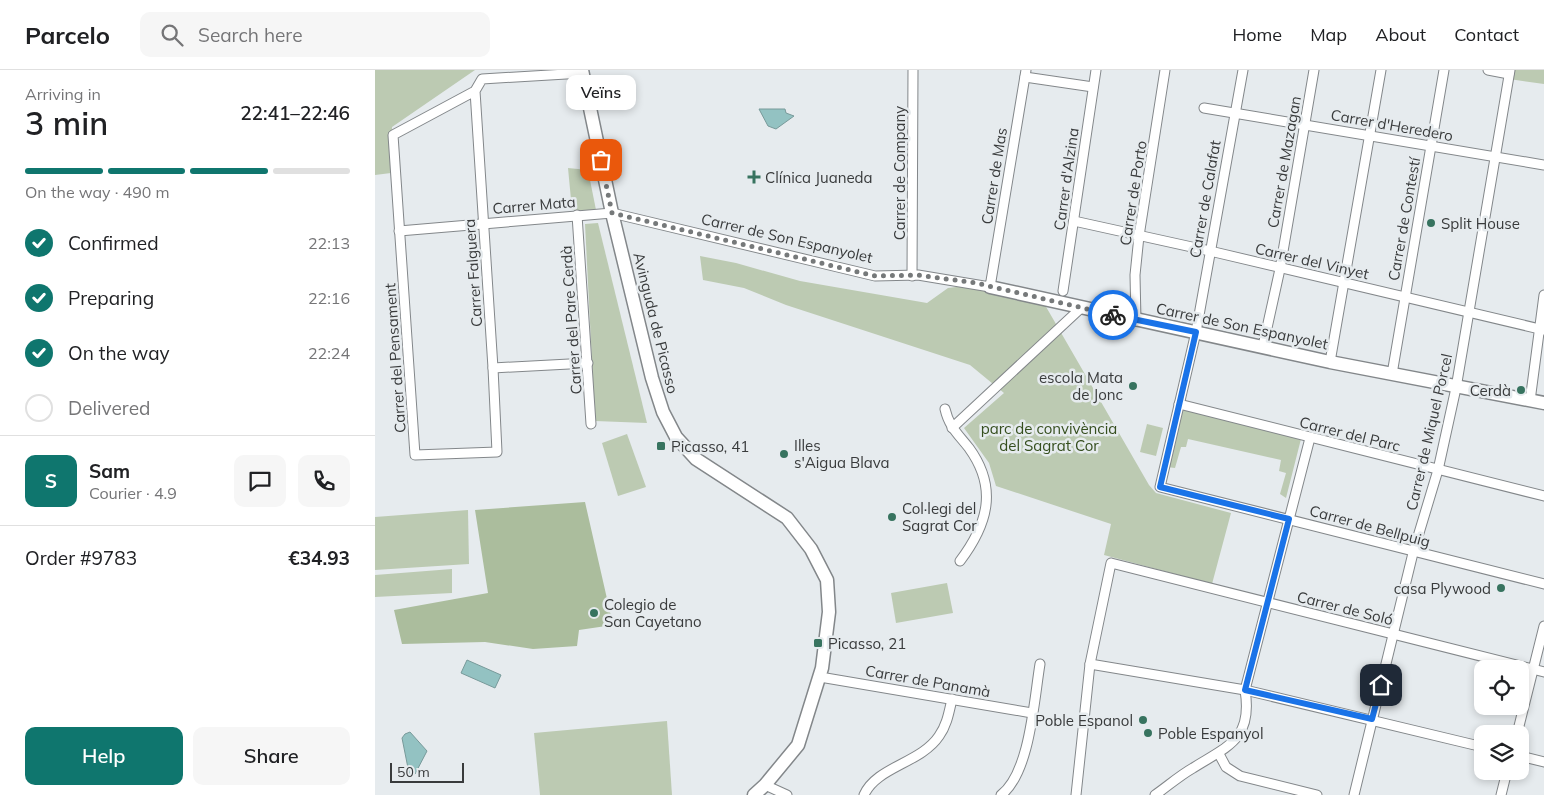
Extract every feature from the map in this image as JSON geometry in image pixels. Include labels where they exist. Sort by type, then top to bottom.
[{"type":"street","name":"Carrer de Company","points":[[912,276],[913,70]]},
{"type":"street","name":"Carrer d'Alzina","points":[[1063,292],[1096,70]]},
{"type":"street","name":"Carrer de Porto","points":[[1137,320],[1135,275],[1139,236],[1165,70]]},
{"type":"street","name":"Carrer de Calafat","points":[[1160,487],[1196,332],[1243,70]]},
{"type":"street","name":"Carrer de Mazagan","points":[[1263,346],[1280,269],[1314,70]]},
{"type":"street","points":[[1330,362],[1381,70]]},
{"type":"street","name":"Carrer de Contestí","points":[[1392,374],[1444,70]]},
{"type":"street","points":[[1488,70],[1510,72]]},
{"type":"street","name":"Carrer del Pensament","points":[[497,452],[415,455],[393,135],[475,91],[482,79],[582,72]]},
{"type":"street","name":"Avinguda de Picasso","points":[[582,72],[612,213],[651,378],[663,412],[676,437],[696,459],[787,518],[811,549],[827,580],[829,612],[819,677],[798,745],[765,785],[754,795]]},
{"type":"street","name":"Carrer de Miquel Porcel","points":[[1354,795],[1395,634],[1413,553],[1438,470],[1456,388],[1497,157],[1510,72]]},
{"type":"street","points":[[1025,73],[1093,87]]},
{"type":"street","name":"Carrer de Mas","points":[[990,287],[1025,73]]},
{"type":"street","name":"Carrer Falguera","points":[[475,91],[497,452]]},
{"type":"street","points":[[1203,108],[1235,112]]},
{"type":"street","name":"Carrer d'Heredero","points":[[1235,112],[1544,165]]},
{"type":"street","name":"Carrer de Son Espanyolet","points":[[612,213],[875,276],[912,276],[976,283],[1081,308],[1330,362],[1456,388],[1544,403]]},
{"type":"street","name":"Carrer Mata","points":[[399,231],[612,213]]},
{"type":"street","name":"Carrer del Pare Cerdà","points":[[577,215],[591,424]]},
{"type":"street","name":"Carrer del Vinyet","points":[[1074,221],[1541,329]]},
{"type":"street","points":[[1530,401],[1544,295]]},
{"type":"street","points":[[952,428],[1081,308]]},
{"type":"street","points":[[493,368],[588,363]]},
{"type":"street","name":"Carrer del Parc","points":[[1179,404],[1544,496]]},
{"type":"street","points":[[945,409],[952,428],[978,462],[987,498],[981,531],[960,561]]},
{"type":"street","points":[[1155,795],[1183,774],[1219,754],[1241,734],[1248,706],[1245,690],[1310,438]]},
{"type":"street","name":"Carrer de Bellpuig","points":[[1160,487],[1289,519],[1413,553],[1544,584]]},
{"type":"street","name":"Carrer de Soló","points":[[1090,664],[1111,563],[1544,672]]},
{"type":"street","points":[[1519,725],[1544,626]]},
{"type":"street","points":[[1001,795],[1010,788],[1019,773],[1040,664]]},
{"type":"street","points":[[1076,795],[1090,664],[1245,690],[1474,744]]},
{"type":"street","name":"Carrer de Panamà","points":[[819,677],[1032,713]]},
{"type":"street","points":[[863,795],[875,780],[923,753],[939,736],[948,718],[952,699]]},
{"type":"street","points":[[1219,754],[1226,767],[1239,776],[1317,795]]},
{"type":"street","points":[[1529,758],[1544,762]]},
{"type":"street","points":[[1501,795],[1505,780]]},
{"type":"street","points":[[765,785],[787,795]]},
{"type":"green space","points":[[375,70],[475,70],[392,127],[391,173],[375,175]]},
{"type":"green space","points":[[1510,70],[1544,70],[1544,84],[1509,79]]},
{"type":"green space","points":[[568,168],[588,170],[596,210],[572,210]]},
{"type":"green space","points":[[598,223],[647,423],[595,421],[585,224]]},
{"type":"green space","name":"parc de convivència del Sagrat Cor","points":[[700,256],[736,263],[800,281],[927,303],[948,288],[964,286],[1045,305],[1149,485],[1156,493],[1231,513],[1212,584],[1104,555],[1111,524],[996,486],[989,463],[964,428],[1004,393],[970,365],[786,305],[744,288],[703,280]]},
{"type":"green space","points":[[1181,407],[1301,439],[1286,498],[1280,494],[1286,473],[1279,471],[1281,460],[1188,439],[1186,447],[1181,447],[1175,468],[1167,467]]},
{"type":"green space","points":[[1147,424],[1163,428],[1156,456],[1140,452]]},
{"type":"green space","points":[[627,434],[646,487],[618,496],[602,443]]},
{"type":"green space","points":[[585,502],[613,625],[579,630],[577,646],[533,649],[485,642],[402,644],[394,610],[488,593],[475,510]]},
{"type":"green space","points":[[468,510],[469,564],[375,570],[375,517]]},
{"type":"green space","points":[[452,569],[452,593],[375,597],[375,575]]},
{"type":"green space","points":[[947,583],[953,613],[896,623],[891,593]]},
{"type":"green space","points":[[667,721],[672,795],[540,795],[534,733]]},
{"type":"water","points":[[759,109],[785,109],[786,113],[794,116],[776,129],[768,126]]},
{"type":"water","points":[[467,660],[501,675],[495,688],[461,673]]},
{"type":"water","points":[[410,732],[427,751],[415,774],[409,773],[402,738]]},
{"type":"way so far","points":[[601,160],[612,213],[875,276],[918,275],[976,283],[1113,315]]},
{"type":"place","name":"Veïns","points":[[601,160]]},
{"type":"place","name":"Clínica Juaneda","points":[[754,177]]},
{"type":"place","name":"Split House","points":[[1431,223]]},
{"type":"place","name":"escola Mata de Jonc","points":[[1133,386]]},
{"type":"place","name":"Cerdà","points":[[1521,390]]},
{"type":"place","name":"Picasso, 41","points":[[661,446]]},
{"type":"place","name":"Illes s'Aigua Blava","points":[[784,454]]},
{"type":"place","name":"Col·legi del Sagrat Cor","points":[[892,517]]},
{"type":"place","name":"casa Plywood","points":[[1501,588]]},
{"type":"place","name":"Colegio de San Cayetano","points":[[594,613]]},
{"type":"place","name":"Picasso, 21","points":[[818,643]]},
{"type":"place","name":"Poble Espanol","points":[[1143,720]]},
{"type":"place","name":"Poble Espanyol","points":[[1148,733]]},
{"type":"route","points":[[1113,315],[1196,332],[1160,487],[1289,519],[1245,690],[1372,719],[1381,685]]}]
